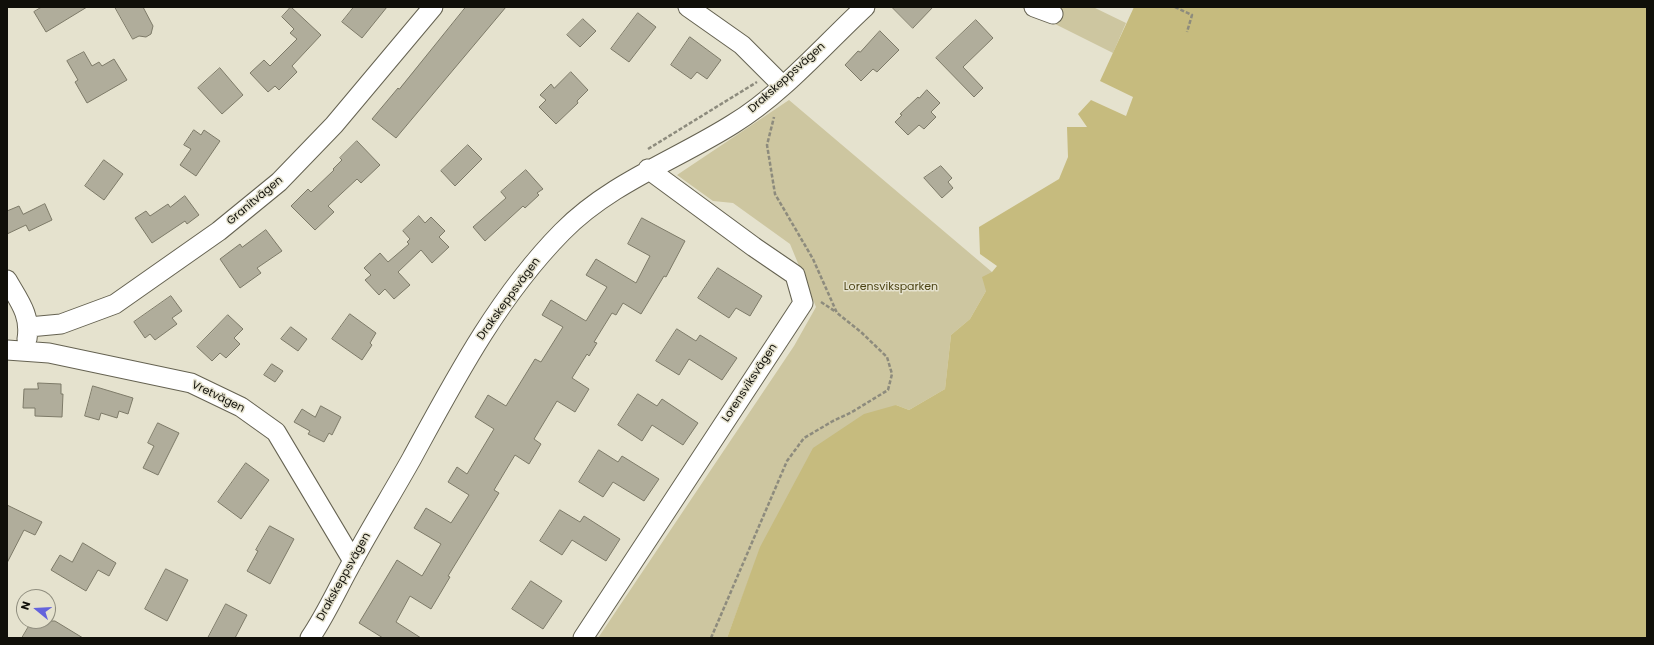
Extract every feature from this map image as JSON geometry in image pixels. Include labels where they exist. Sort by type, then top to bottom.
[{"type":"street","name":"Granitvägen","points":[[29,327],[61,324],[115,304],[219,230],[278,182],[334,125],[433,7]]},
{"type":"street","points":[[688,7],[742,45],[777,79]]},
{"type":"street","name":"Drakskeppsvägen","points":[[310,638],[470,354],[519,281],[537,259],[571,223],[619,187],[645,161],[689,149],[734,123],[777,79],[865,7]]},
{"type":"street","points":[[1034,7],[1053,14]]},
{"type":"street","name":"Lorensviksvägen","points":[[583,638],[803,303],[795,275],[754,247],[645,161]]},
{"type":"street","points":[[7,280],[26,314],[29,327],[16,351]]},
{"type":"street","name":"Vretvägen","points":[[16,351],[49,353],[191,383],[241,407],[276,432],[353,561]]},
{"type":"path","points":[[1175,7],[1192,15],[1187,32]]},
{"type":"path","points":[[645,161],[724,104],[777,79]]},
{"type":"path","points":[[710,638],[787,461],[804,438],[852,412],[888,390],[892,374],[887,357],[861,332],[837,313],[813,259],[775,194],[767,145],[775,116]]},
{"type":"green space","points":[[1021,7],[1093,7],[1126,23],[1113,53]]},
{"type":"green space","name":"Lorensviksparken","points":[[789,100],[992,272],[986,291],[970,319],[951,335],[945,389],[909,410],[896,405],[761,547],[727,638],[598,638],[794,346],[816,307],[790,244],[733,203],[713,201],[677,175]]},
{"type":"shaded area","points":[[1134,7],[1647,7],[1647,638],[727,638],[760,547],[813,448],[864,414],[896,405],[909,410],[945,389],[951,335],[970,319],[986,291],[982,277],[992,272],[997,266],[980,254],[979,227],[1059,179],[1068,157],[1067,127],[1087,127],[1078,114],[1091,100],[1126,116],[1133,97],[1100,81]]},
{"type":"building","points":[[42,7],[87,7],[46,32],[34,12]]},
{"type":"building","points":[[115,7],[143,7],[153,26],[151,34],[146,37],[139,36],[133,39]]},
{"type":"building","points":[[291,7],[321,35],[292,66],[297,72],[279,90],[275,86],[268,92],[250,73],[264,60],[270,66],[297,39],[290,33],[294,29],[282,17]]},
{"type":"building","points":[[354,7],[387,7],[362,38],[342,22]]},
{"type":"building","points":[[466,7],[506,7],[396,138],[372,119],[398,88],[399,89]]},
{"type":"building","points":[[892,7],[933,7],[913,28]]},
{"type":"building","points":[[638,13],[656,27],[629,62],[611,49]]},
{"type":"building","points":[[583,19],[596,31],[580,47],[567,35]]},
{"type":"building","points":[[976,20],[993,38],[963,67],[983,88],[974,97],[936,58]]},
{"type":"building","points":[[880,31],[899,50],[877,72],[873,69],[861,81],[845,65]]},
{"type":"building","points":[[690,37],[721,60],[707,79],[697,72],[691,79],[671,65]]},
{"type":"building","points":[[84,52],[92,66],[99,62],[102,66],[114,59],[127,80],[87,103],[75,82],[78,80],[67,61]]},
{"type":"building","points":[[220,68],[243,95],[222,114],[198,88]]},
{"type":"building","points":[[571,72],[588,90],[577,101],[578,103],[556,124],[539,107],[546,100],[540,95],[551,84],[554,88]]},
{"type":"building","points":[[927,90],[940,103],[931,112],[936,117],[924,129],[919,125],[908,135],[895,122],[902,115],[900,114]]},
{"type":"building","points":[[194,130],[201,135],[204,130],[220,141],[196,176],[180,165],[191,149],[184,145]]},
{"type":"building","points":[[357,141],[380,165],[361,183],[357,179],[328,206],[334,212],[315,230],[291,206],[308,189],[311,192],[334,170],[333,169],[342,160],[340,158]]},
{"type":"building","points":[[468,145],[482,159],[455,186],[441,171]]},
{"type":"building","points":[[104,160],[123,174],[104,200],[85,186]]},
{"type":"building","points":[[941,166],[952,178],[948,182],[953,188],[942,198],[924,178]]},
{"type":"building","points":[[526,170],[543,189],[537,193],[539,195],[525,208],[523,206],[485,241],[473,227],[506,198],[501,192]]},
{"type":"building","points":[[185,196],[199,215],[187,224],[185,221],[152,243],[135,218],[146,211],[150,216],[168,204],[170,207]]},
{"type":"building","points":[[45,204],[52,220],[29,231],[26,225],[7,234],[7,211],[19,206],[23,214]]},
{"type":"building","points":[[419,216],[425,223],[431,217],[445,231],[439,237],[449,247],[432,263],[421,250],[398,272],[410,285],[394,299],[385,289],[379,295],[365,280],[371,275],[364,268],[380,253],[388,262],[409,244],[407,242],[410,239],[403,231]]},
{"type":"building","points":[[642,218],[685,241],[666,277],[664,276],[641,314],[623,303],[616,315],[612,313],[594,342],[597,343],[589,356],[587,354],[572,378],[589,389],[575,412],[557,401],[534,439],[541,444],[529,464],[515,455],[494,490],[499,493],[448,576],[450,577],[431,609],[410,596],[396,622],[421,638],[383,638],[359,623],[397,560],[422,576],[441,544],[414,528],[426,508],[451,523],[469,495],[448,482],[457,467],[467,474],[494,429],[475,417],[488,395],[506,406],[535,359],[541,362],[563,327],[542,315],[551,300],[586,321],[607,287],[586,275],[596,259],[636,283],[650,256],[628,244]]},
{"type":"building","points":[[266,230],[282,251],[257,268],[261,273],[240,288],[220,259],[240,244],[242,247]]},
{"type":"building","points":[[718,268],[762,296],[750,316],[736,308],[729,318],[698,298]]},
{"type":"building","points":[[171,296],[182,311],[172,318],[177,324],[155,340],[150,334],[145,338],[134,322]]},
{"type":"building","points":[[350,314],[376,333],[370,343],[372,345],[362,360],[332,339]]},
{"type":"building","points":[[228,315],[243,329],[234,338],[240,344],[226,358],[220,353],[212,361],[197,347]]},
{"type":"building","points":[[291,327],[307,339],[298,351],[281,339]]},
{"type":"building","points":[[677,329],[696,341],[700,335],[737,358],[722,380],[689,359],[679,375],[656,361]]},
{"type":"building","points":[[272,364],[283,371],[275,382],[264,375]]},
{"type":"building","points":[[38,383],[61,384],[61,394],[63,394],[62,417],[35,416],[35,408],[23,408],[24,389],[38,389]]},
{"type":"building","points":[[93,386],[133,398],[128,414],[119,411],[117,418],[101,413],[99,420],[85,416]]},
{"type":"building","points":[[638,394],[657,406],[662,399],[698,423],[683,445],[652,425],[642,441],[618,425]]},
{"type":"building","points":[[321,406],[341,417],[332,435],[329,433],[324,442],[308,434],[310,431],[294,422],[302,409],[315,417]]},
{"type":"building","points":[[158,423],[179,433],[158,475],[143,468],[154,446],[148,443]]},
{"type":"building","points":[[599,450],[618,462],[622,456],[659,479],[644,501],[613,482],[603,497],[579,482]]},
{"type":"building","points":[[246,463],[269,480],[241,519],[218,502]]},
{"type":"building","points":[[7,505],[42,522],[35,535],[24,530],[7,563]]},
{"type":"building","points":[[560,510],[580,522],[584,516],[620,539],[606,561],[572,540],[562,555],[540,541]]},
{"type":"building","points":[[270,526],[294,539],[270,584],[247,571],[258,551],[256,550]]},
{"type":"building","points":[[83,543],[116,563],[109,576],[98,570],[86,591],[51,570],[60,555],[72,562]]},
{"type":"building","points":[[166,569],[188,580],[167,621],[145,609]]},
{"type":"building","points":[[531,581],[562,601],[543,629],[512,609]]},
{"type":"building","points":[[226,604],[247,615],[235,638],[208,638]]},
{"type":"building","points":[[56,622],[83,638],[22,638],[27,629],[56,629]]}]
